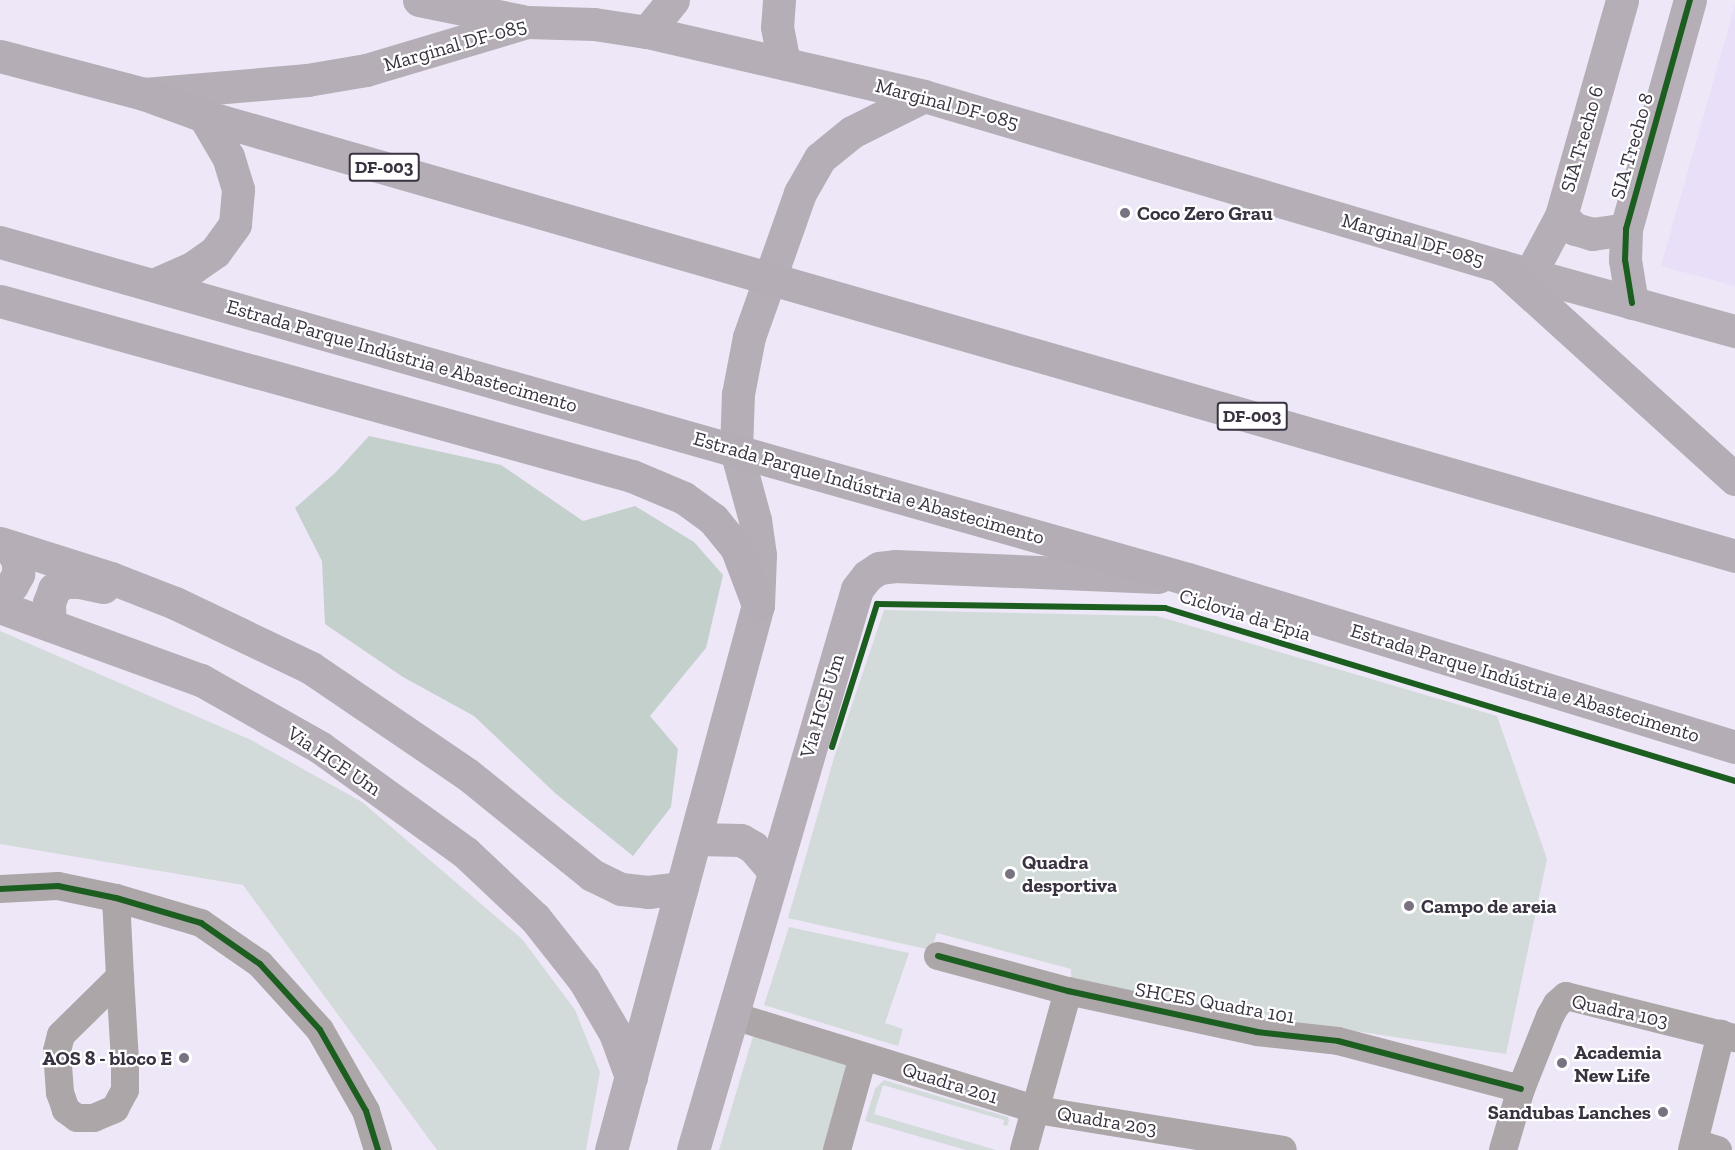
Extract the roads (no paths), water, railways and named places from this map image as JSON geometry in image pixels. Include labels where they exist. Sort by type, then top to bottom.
[{"type":"highway","name":"DF-003","points":[[0,56],[144,94],[204,116],[1735,556]]},
{"type":"highway","points":[[153,285],[192,268],[215,252],[235,224],[238,189],[228,156],[204,116]]},
{"type":"highway","name":"Estrada Parque Indústria e Abastecimento","points":[[0,242],[1188,579],[1735,747]]},
{"type":"highway","points":[[1515,270],[1735,479]]},
{"type":"highway","points":[[0,302],[632,476],[684,498],[713,519],[736,547],[758,605]]},
{"type":"main road","points":[[419,0],[527,22]]},
{"type":"main road","points":[[647,32],[672,0]]},
{"type":"main road","points":[[779,0],[777,27],[784,63]]},
{"type":"main road","name":"SIA Trecho 6","points":[[1515,270],[1561,216],[1622,0]]},
{"type":"main road","name":"SIA Trecho 8","points":[[1632,303],[1625,260],[1626,230],[1690,0]]},
{"type":"main road","name":"Marginal DF-085","points":[[144,94],[307,80],[366,70],[527,22],[594,24],[647,32],[924,96],[1515,270],[1735,331]]},
{"type":"main road","points":[[612,1150],[758,605],[760,555],[755,520],[736,450],[738,394],[749,337],[800,193],[820,158],[852,132],[924,96]]},
{"type":"main road","points":[[1561,216],[1575,229],[1592,234],[1626,230]]},
{"type":"main road","points":[[0,592],[12,585],[18,574],[18,561],[4,544]]},
{"type":"main road","points":[[4,544],[111,578],[175,603],[311,668],[467,774],[592,875],[621,890],[648,892],[682,888]]},
{"type":"main road","name":"Via HCE Um","points":[[693,1150],[857,589],[867,576],[879,568],[895,566],[1188,579]]},
{"type":"main road","points":[[50,624],[49,603],[54,589],[64,582],[80,582],[175,603]]},
{"type":"main road","name":"Via HCE Um","points":[[0,607],[201,680],[321,748],[466,854],[535,918],[584,980],[615,1033],[631,1077]]},
{"type":"main road","points":[[696,839],[741,840],[753,847],[774,871]]},
{"type":"street","points":[[0,889],[58,886],[116,898],[201,923],[260,964],[321,1030],[366,1111],[378,1150]]},
{"type":"street","points":[[116,898],[120,977]]},
{"type":"street","name":"SHCES Quadra 101","points":[[938,956],[1068,991],[1257,1032],[1338,1041],[1521,1089]]},
{"type":"street","name":"Quadra 203","points":[[1024,1150],[1037,1110],[1068,991]]},
{"type":"street","name":"Quadra 103","points":[[1503,1150],[1521,1089],[1550,1016],[1557,1004],[1566,996],[1728,1036],[1702,1148]]},
{"type":"street","name":"Quadra 201","points":[[734,1016],[1037,1110]]},
{"type":"street","points":[[837,1150],[864,1057]]},
{"type":"street","name":"Quadra 203","points":[[1037,1110],[1283,1150]]},
{"type":"place","name":"Coco Zero Grau","points":[[1125,213]]},
{"type":"place","name":"Quadra desportiva","points":[[1010,874]]},
{"type":"place","name":"Campo de areia","points":[[1409,906]]},
{"type":"place","name":"AOS 8 - bloco E","points":[[184,1058]]},
{"type":"place","name":"Academia New Life","points":[[1562,1063]]},
{"type":"place","name":"Sandubas Lanches","points":[[1663,1112]]}]
